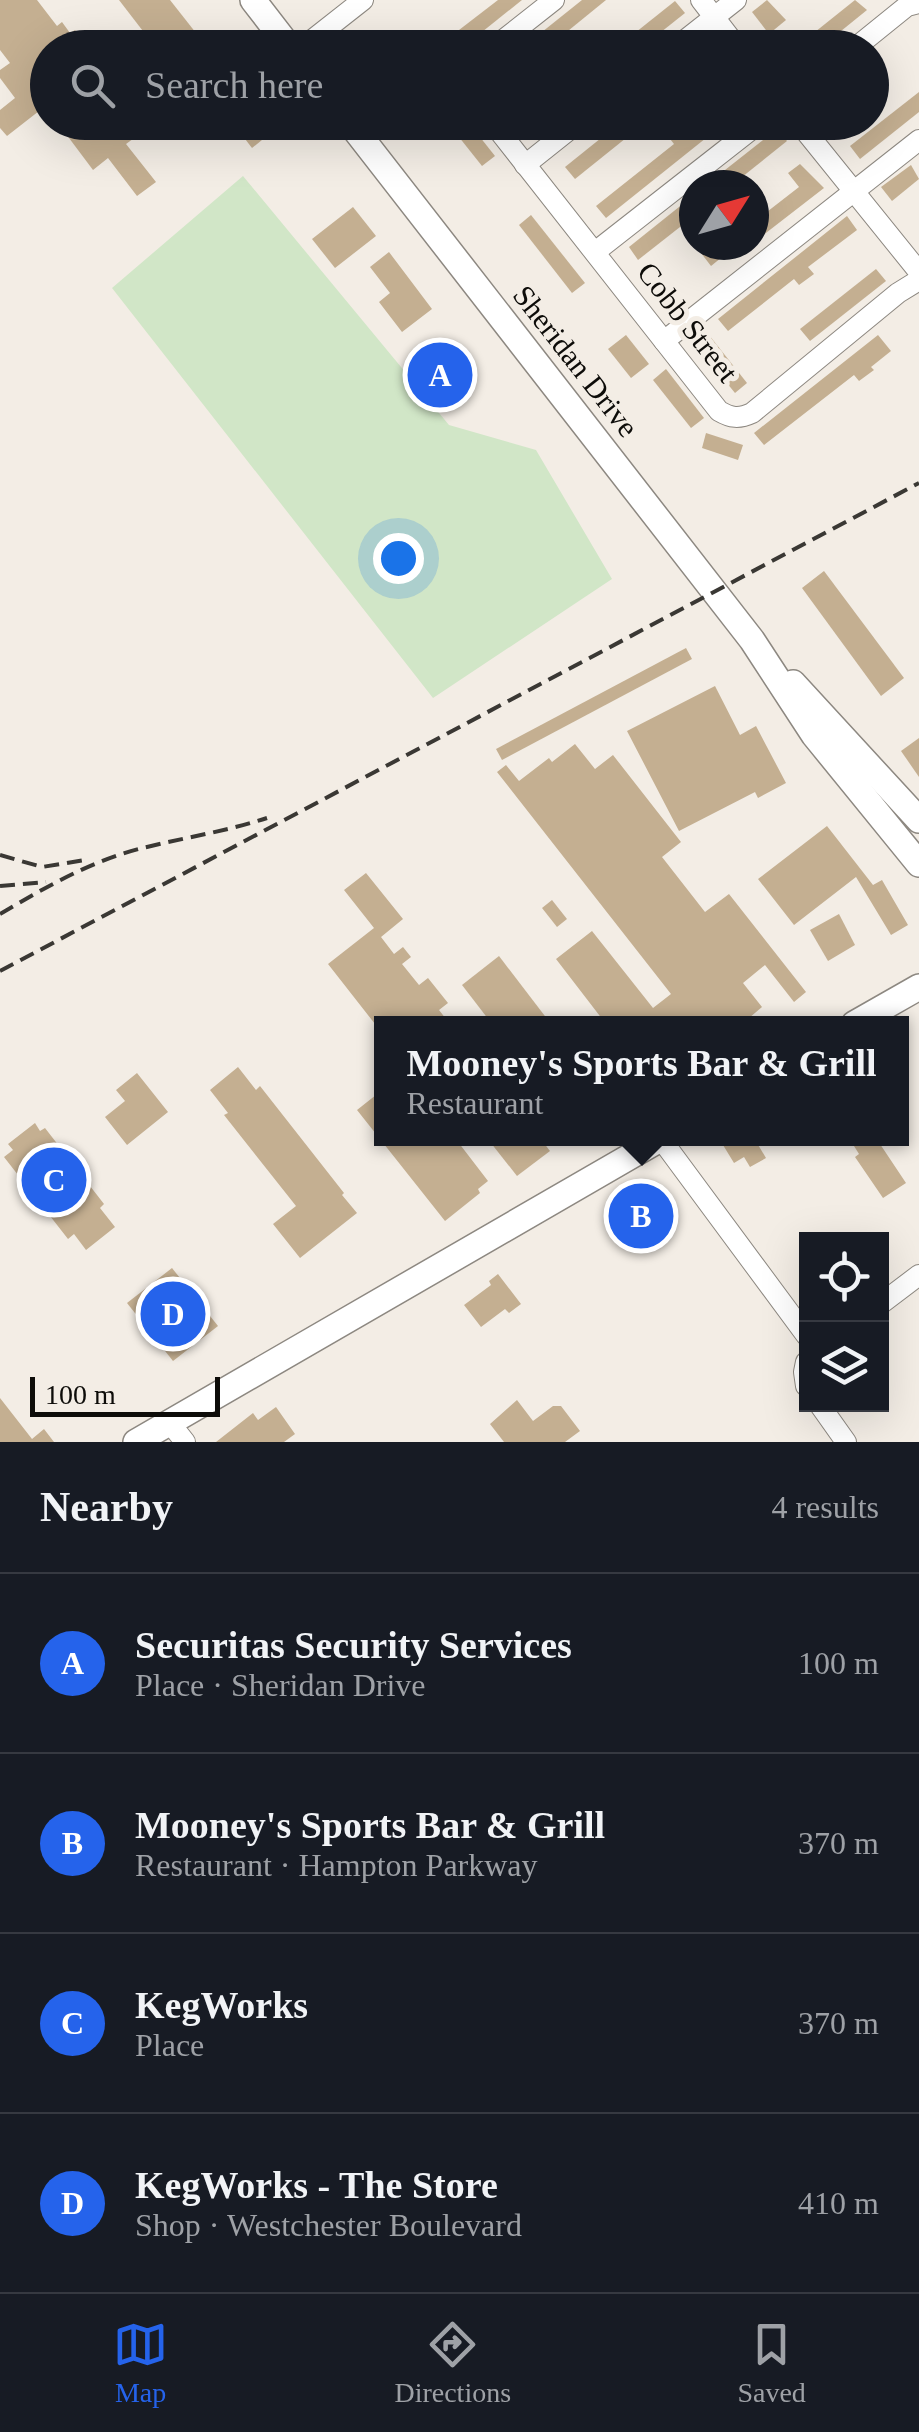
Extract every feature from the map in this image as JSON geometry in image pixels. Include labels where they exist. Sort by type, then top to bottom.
[{"type":"main road","points":[[253,0],[276,30]]},
{"type":"main road","name":"Sheridan Drive","points":[[363,140],[752,640],[814,735],[919,864]]},
{"type":"main road","name":"Sheridan Drive","points":[[752,640],[919,820]]},
{"type":"main road","points":[[868,1016],[919,986]]},
{"type":"main road","points":[[136,1442],[177,1432],[650,1146]]},
{"type":"street","points":[[325,30],[363,0]]},
{"type":"street","points":[[516,30],[554,0]]},
{"type":"street","points":[[690,30],[708,8],[736,0]]},
{"type":"street","points":[[878,30],[907,6],[919,3]]},
{"type":"street","points":[[708,8],[724,30]]},
{"type":"street","name":"Cobb Street","points":[[506,140],[727,416],[752,414],[898,293],[919,280]]},
{"type":"street","points":[[526,165],[557,140]]},
{"type":"street","points":[[595,252],[738,140]]},
{"type":"street","points":[[812,140],[919,272]]},
{"type":"street","points":[[664,341],[919,140]]},
{"type":"street","points":[[667,1146],[799,1325]]},
{"type":"street","points":[[889,1298],[919,1276]]},
{"type":"street","points":[[825,1412],[846,1442]]},
{"type":"green space","points":[[243,176],[449,425],[536,450],[612,579],[433,698],[112,288]]},
{"type":"building","points":[[0,0],[37,0],[57,26],[62,22],[68,30],[30,30],[30,118],[7,136],[0,128],[0,110],[15,98],[0,78],[0,70],[10,63],[0,50]]},
{"type":"building","points":[[119,0],[170,0],[194,30],[142,30]]},
{"type":"building","points":[[498,0],[522,0],[484,30],[459,30]]},
{"type":"building","points":[[582,0],[606,0],[569,30],[544,30]]},
{"type":"building","points":[[767,0],[786,20],[774,30],[766,30],[752,12]]},
{"type":"building","points":[[855,0],[867,10],[842,30],[818,30]]},
{"type":"building","points":[[675,1],[685,13],[664,30],[639,30]]},
{"type":"building","points":[[919,92],[919,112],[889,136],[889,115]]},
{"type":"building","points":[[70,140],[131,140],[126,144],[156,182],[137,196],[108,158],[93,170]]},
{"type":"building","points":[[246,140],[262,140],[252,148]]},
{"type":"building","points":[[461,140],[482,140],[495,156],[482,166]]},
{"type":"building","points":[[599,140],[624,140],[575,179],[565,167]]},
{"type":"building","points":[[671,140],[704,140],[606,218],[596,206],[674,144]]},
{"type":"building","points":[[763,140],[787,141],[751,170],[725,170]]},
{"type":"building","points":[[858,140],[884,140],[860,159],[850,146]]},
{"type":"building","points":[[800,164],[824,188],[769,230],[769,210],[799,187],[788,173]]},
{"type":"building","points":[[911,165],[919,179],[892,201],[881,187]]},
{"type":"building","points":[[353,207],[376,236],[335,268],[312,239]]},
{"type":"building","points":[[679,207],[679,228],[638,260],[629,247]]},
{"type":"building","points":[[531,215],[585,283],[572,293],[519,225]]},
{"type":"building","points":[[847,216],[857,230],[808,267],[814,274],[799,285],[794,279],[728,331],[718,319]]},
{"type":"building","points":[[389,252],[432,309],[402,332],[379,302],[390,293],[370,267]]},
{"type":"building","points":[[876,269],[886,281],[810,341],[800,329]]},
{"type":"building","points":[[626,335],[649,364],[631,378],[608,349]]},
{"type":"building","points":[[709,335],[747,383],[735,393],[696,345]]},
{"type":"building","points":[[878,335],[891,351],[871,367],[874,370],[859,381],[854,375],[764,445],[754,433]]},
{"type":"building","points":[[442,352],[463,380],[438,399],[417,371]]},
{"type":"building","points":[[666,369],[704,418],[691,428],[653,380]]},
{"type":"building","points":[[706,433],[743,445],[738,460],[702,448]]},
{"type":"building","points":[[824,571],[904,678],[881,696],[802,588]]},
{"type":"building","points":[[686,648],[692,659],[502,760],[496,749]]},
{"type":"building","points":[[715,686],[740,735],[756,726],[786,783],[758,798],[755,792],[679,831],[627,731]]},
{"type":"building","points":[[919,738],[919,777],[901,751]]},
{"type":"building","points":[[575,744],[595,769],[613,755],[681,842],[662,857],[705,912],[729,894],[806,992],[794,1002],[765,965],[743,983],[762,1007],[751,1016],[600,1016],[556,959],[592,931],[653,1008],[671,994],[497,772],[506,765],[519,781],[549,758],[552,762]]},
{"type":"building","points":[[827,826],[873,885],[882,880],[908,925],[891,935],[856,877],[794,925],[758,879]]},
{"type":"building","points":[[366,873],[403,919],[381,937],[394,954],[403,947],[411,957],[402,964],[419,985],[428,978],[448,1003],[439,1010],[444,1016],[374,1016],[374,1023],[328,964],[374,928],[344,890]]},
{"type":"building","points":[[552,900],[567,919],[557,927],[542,908]]},
{"type":"building","points":[[839,914],[855,945],[828,961],[810,930]]},
{"type":"building","points":[[499,956],[545,1016],[486,1016],[462,985]]},
{"type":"building","points":[[238,1067],[256,1090],[260,1086],[357,1213],[300,1258],[273,1224],[296,1206],[224,1115],[228,1113],[210,1090]]},
{"type":"building","points":[[137,1073],[168,1112],[127,1145],[105,1117],[125,1101],[116,1090]]},
{"type":"building","points":[[374,1097],[374,1131],[357,1110]]},
{"type":"building","points":[[35,1123],[40,1131],[45,1128],[104,1204],[100,1208],[115,1227],[86,1250],[74,1234],[68,1239],[4,1157],[13,1150],[8,1144]]},
{"type":"building","points":[[386,1146],[461,1146],[488,1181],[478,1189],[480,1193],[445,1221]]},
{"type":"building","points":[[493,1146],[546,1146],[550,1151],[517,1176]]},
{"type":"building","points":[[724,1146],[759,1146],[766,1158],[750,1167],[744,1157],[734,1163]]},
{"type":"building","points":[[854,1146],[881,1146],[906,1183],[883,1198],[855,1157],[859,1154]]},
{"type":"building","points":[[651,1194],[657,1203],[668,1195],[676,1206],[666,1214],[668,1218],[633,1241],[614,1214]]},
{"type":"building","points":[[172,1268],[218,1326],[173,1361],[127,1303]]},
{"type":"building","points":[[498,1274],[521,1304],[509,1313],[505,1309],[481,1327],[464,1305],[491,1285],[489,1281]]},
{"type":"building","points":[[0,1398],[32,1439],[44,1429],[54,1442],[0,1442]]},
{"type":"building","points":[[517,1400],[533,1421],[553,1406],[561,1406],[580,1431],[565,1442],[504,1442],[490,1424]]},
{"type":"building","points":[[276,1407],[295,1434],[284,1442],[216,1442],[253,1413],[258,1420]]},
{"type":"railway","points":[[0,971],[919,483]]},
{"type":"railway","points":[[0,914],[108,859],[267,818]]},
{"type":"railway","points":[[0,855],[42,867],[85,860]]},
{"type":"railway","points":[[0,886],[46,882]]},
{"type":"place","name":"Securitas Security Services","points":[[440,375]]},
{"type":"place","name":"KegWorks","points":[[54,1180]]},
{"type":"place","name":"Mooney's Sports Bar & Grill","points":[[641,1216]]},
{"type":"place","name":"KegWorks - The Store","points":[[173,1314]]}]
